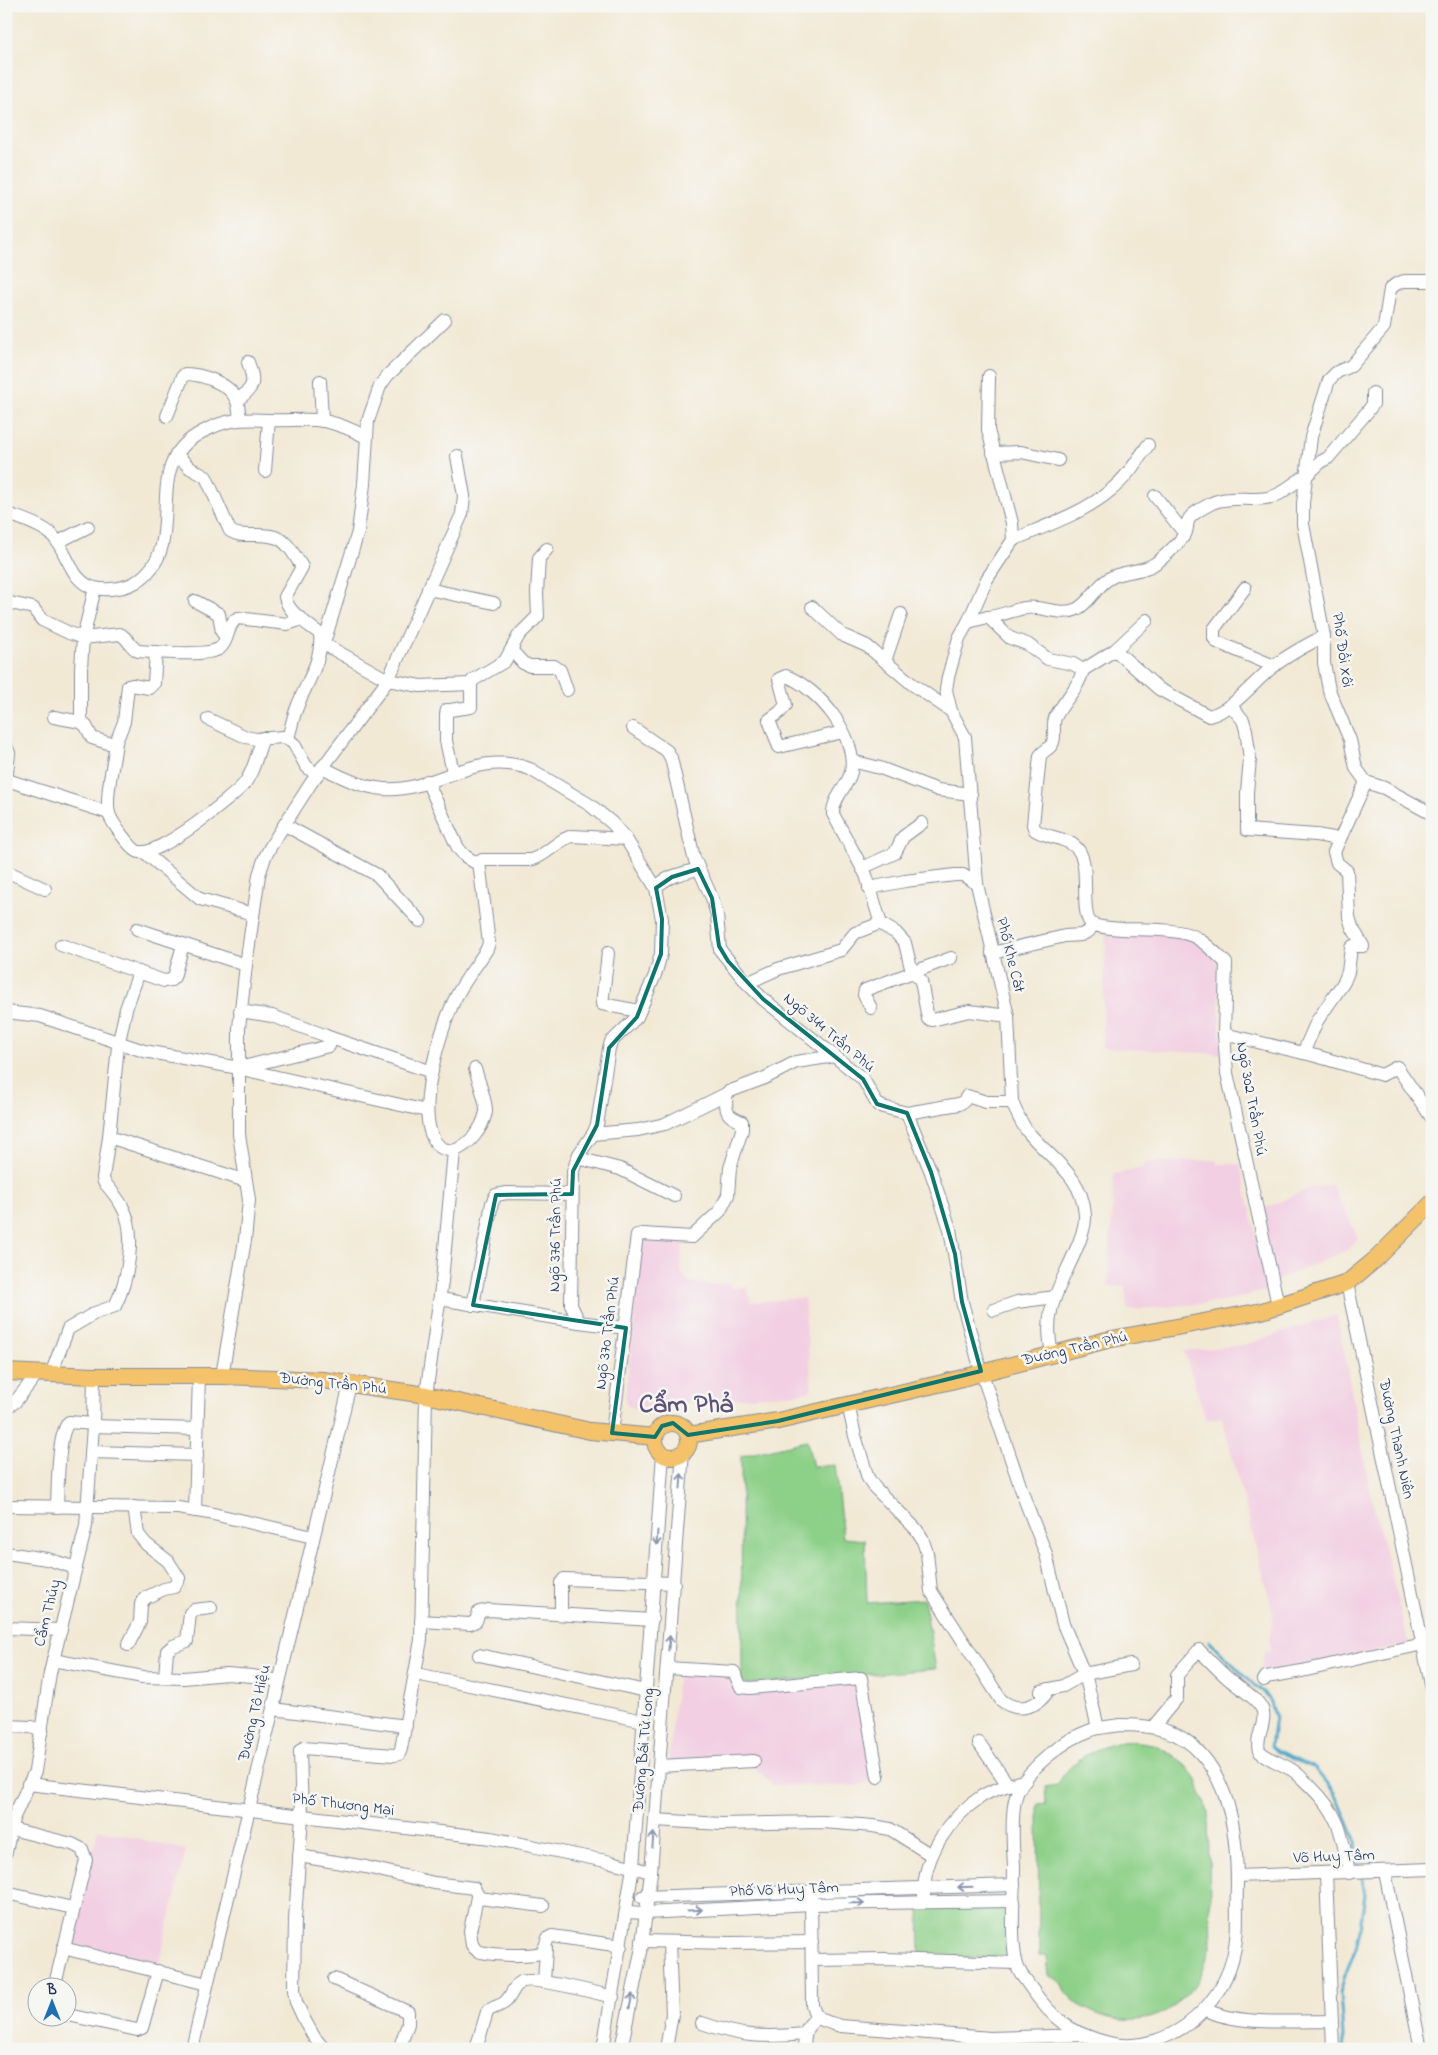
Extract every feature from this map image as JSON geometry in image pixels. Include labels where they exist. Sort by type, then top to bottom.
[{"type":"main road","name":"Đường Trần Phú","points":[[688,1435],[778,1421],[946,1382],[1108,1340],[1262,1311],[1347,1283],[1376,1259],[1432,1203]]},
{"type":"main road","name":"Đường Trần Phú","points":[[6,1372],[94,1376],[222,1376],[323,1380],[426,1395],[590,1431],[655,1437]]},
{"type":"main road","points":[[674,1423],[686,1430],[688,1435],[689,1442],[683,1452],[674,1457],[663,1454],[656,1446],[655,1437],[662,1426],[674,1423]]},
{"type":"street","name":"Phố Đồi Xôi","points":[[1366,782],[1356,768],[1350,740],[1329,690],[1324,664],[1324,636],[1303,524],[1303,498],[1308,474],[1311,437],[1329,380],[1337,372],[1351,366],[1384,327],[1390,289],[1404,281],[1432,281]]},
{"type":"street","points":[[288,739],[298,705],[324,644],[358,532],[364,484],[368,421],[380,386],[445,320]]},
{"type":"street","points":[[237,400],[249,392],[254,378],[248,362]]},
{"type":"street","points":[[167,416],[185,374],[191,374],[220,383],[232,393],[237,400],[240,419]]},
{"type":"street","points":[[989,376],[988,430],[1012,523],[1013,540]]},
{"type":"street","points":[[320,381],[322,420]]},
{"type":"street","points":[[968,622],[1000,616],[1026,607],[1050,611],[1080,608],[1099,586],[1107,580],[1121,574],[1146,569],[1159,561],[1185,534],[1188,520],[1192,515],[1214,502],[1244,498],[1270,498],[1308,474],[1328,458],[1368,411],[1372,404],[1373,393]]},
{"type":"street","points":[[6,513],[40,527],[51,534],[58,542],[69,565],[88,585],[95,588],[113,589],[130,586],[146,575],[157,561],[165,531],[167,481],[176,454],[188,439],[216,424],[240,419],[322,420],[346,427],[366,437]]},
{"type":"street","points":[[265,471],[269,420]]},
{"type":"street","points":[[951,712],[946,690],[958,638],[968,622],[987,579],[1013,540],[1062,518],[1109,492],[1130,470],[1148,445]]},
{"type":"street","points":[[993,452],[1021,452],[1058,460]]},
{"type":"street","points":[[176,454],[190,468],[206,477],[230,531],[236,535],[270,534],[279,537],[301,565],[302,570],[285,597],[286,601],[302,619],[320,634],[319,657]]},
{"type":"street","points":[[222,1376],[245,1240],[249,1200],[239,1134],[240,1011],[258,883],[265,857],[285,825],[320,771],[388,680],[462,514],[464,496],[457,456]]},
{"type":"street","points":[[1155,496],[1185,534]]},
{"type":"street","points":[[58,542],[68,539],[88,527]]},
{"type":"street","points":[[453,772],[446,741],[447,710],[471,707],[471,684],[481,674],[505,661],[512,652],[519,635],[538,616],[539,558],[547,550]]},
{"type":"street","points":[[81,722],[81,668],[84,638],[95,588]]},
{"type":"street","points":[[1245,588],[1214,629],[1214,638],[1217,642],[1274,666]]},
{"type":"street","points":[[428,589],[494,603]]},
{"type":"street","points":[[196,601],[219,614],[222,632],[226,638]]},
{"type":"street","points":[[6,602],[34,608],[42,620],[84,638],[124,635],[132,648],[138,652],[213,652],[220,648],[231,623],[238,618],[287,624],[302,619]]},
{"type":"street","name":"Phố Khe Cát","points":[[812,607],[842,635],[867,646],[929,698],[951,712],[965,737],[977,884],[1008,1016],[1012,1102],[1028,1132],[1075,1180],[1082,1198],[1086,1217],[1079,1244],[1056,1296],[1051,1302],[1048,1327],[1052,1353]]},
{"type":"street","points":[[885,661],[901,614]]},
{"type":"street","points":[[988,617],[1010,638],[1027,644],[1048,659],[1074,664],[1082,670]]},
{"type":"street","points":[[992,953],[1065,936],[1082,935],[1093,924],[1087,919],[1085,911],[1086,881],[1079,850],[1071,844],[1041,834],[1035,830],[1033,825],[1040,756],[1042,751],[1054,741],[1054,720],[1078,682],[1082,670],[1115,650],[1147,620]]},
{"type":"street","points":[[1115,650],[1159,689],[1209,716],[1230,705],[1274,666],[1324,636]]},
{"type":"street","points":[[324,644],[388,680],[420,686],[471,684]]},
{"type":"street","points":[[156,652],[153,686],[149,688],[128,686],[124,722],[116,742],[109,813],[121,835],[200,898],[253,914]]},
{"type":"street","points":[[512,652],[530,666],[554,666],[560,670],[567,690]]},
{"type":"street","points":[[843,732],[779,747],[769,720],[786,705],[779,679],[786,676],[812,691],[843,732],[851,748],[851,773],[833,810],[840,829],[862,868],[882,924],[896,933],[905,943],[910,963],[921,981],[928,1019],[932,1020],[969,1011],[1008,1016]]},
{"type":"street","points":[[929,698],[940,695],[946,690]]},
{"type":"street","points":[[1230,705],[1242,720],[1246,730],[1250,759],[1247,792],[1247,830],[1316,835],[1339,839]]},
{"type":"street","points":[[54,717],[81,722],[86,726],[92,738],[108,743],[116,742]]},
{"type":"street","points":[[208,719],[246,737],[283,737],[288,739],[294,744],[306,766],[320,771]]},
{"type":"street","name":"Ngõ 344 Trần Phú","points":[[634,728],[661,746],[671,758],[698,869],[712,898],[717,915],[720,950],[747,983],[764,999],[863,1079],[877,1104],[907,1113]]},
{"type":"street","points":[[138,850],[159,847],[177,837],[234,793],[244,783],[250,773],[263,738]]},
{"type":"street","points":[[6,746],[9,753],[6,781],[109,813]]},
{"type":"street","points":[[852,761],[880,768],[938,790],[970,794]]},
{"type":"street","name":"Ngõ 376 Trần Phú","points":[[320,771],[362,786],[385,789],[405,788],[470,767],[504,763],[525,767],[590,805],[612,823],[626,839],[656,888],[662,918],[661,954],[655,975],[634,1021],[611,1042],[597,1125],[578,1158],[573,1171],[571,1305],[579,1322]]},
{"type":"street","points":[[427,781],[458,848],[465,856],[479,865]]},
{"type":"street","points":[[1303,1053],[1317,1021],[1344,982],[1348,972],[1351,948],[1363,946],[1352,927],[1349,917],[1347,872],[1335,859],[1334,852],[1366,782],[1384,788],[1432,814]]},
{"type":"street","points":[[862,868],[894,853],[903,837],[922,823]]},
{"type":"street","points":[[285,825],[377,875],[420,921]]},
{"type":"street","points":[[475,1069],[486,1112],[474,1137],[466,1146],[454,1151],[440,1147],[434,1139],[427,1111],[432,1072],[440,1037],[456,997],[483,956],[489,943],[486,905],[479,865],[482,860],[530,860],[538,858],[566,838],[572,836],[626,839]]},
{"type":"street","points":[[656,888],[661,882],[672,877],[698,869]]},
{"type":"street","points":[[6,871],[45,889]]},
{"type":"street","points":[[869,888],[955,875],[963,875],[977,884]]},
{"type":"street","points":[[747,983],[778,969],[841,950],[855,933],[882,924]]},
{"type":"street","name":"Ngõ 302 Trần Phú","points":[[1093,924],[1106,928],[1182,933],[1196,937],[1226,963],[1224,1034],[1227,1073],[1278,1305]]},
{"type":"street","points":[[137,929],[246,965]]},
{"type":"street","points":[[61,945],[164,981],[171,980],[183,945]]},
{"type":"street","points":[[608,953],[602,1004],[639,1011]]},
{"type":"street","points":[[871,1008],[864,995],[865,990],[952,958]]},
{"type":"street","points":[[6,1408],[45,1374],[68,1329],[95,1313],[115,1306],[124,1288],[129,1267],[129,1229],[123,1208],[104,1182],[103,1171],[109,1137],[119,1044],[126,1009],[139,972]]},
{"type":"street","points":[[240,1011],[272,1016],[432,1072]]},
{"type":"street","points":[[6,1012],[40,1016],[144,1051],[239,1068],[427,1111]]},
{"type":"street","points":[[1224,1034],[1382,1075],[1397,1067],[1432,1118]]},
{"type":"street","points":[[239,1068],[329,1046],[332,1038]]},
{"type":"street","points":[[593,1134],[638,1130],[665,1124],[726,1094],[732,1089],[765,1078],[796,1062],[835,1056]]},
{"type":"street","name":"Ngõ 370 Trần Phú","points":[[612,1433],[636,1237],[642,1234],[692,1237],[720,1211],[728,1195],[730,1168],[743,1125],[742,1122],[729,1116],[726,1094]]},
{"type":"street","points":[[1012,1102],[986,1102],[966,1096],[964,1101],[959,1104],[907,1113],[931,1172],[950,1229],[962,1302],[981,1372],[1046,1554],[1063,1624],[1084,1674],[1098,1728]]},
{"type":"street","points":[[109,1137],[194,1166],[246,1181]]},
{"type":"street","points":[[324,2049],[314,2037],[304,2019],[296,2002],[294,1990],[295,1919],[302,1816],[300,1755],[301,1749],[394,1755],[399,1754],[401,1749],[416,1674],[422,1621],[426,1395],[440,1299],[454,1151]]},
{"type":"street","points":[[578,1158],[620,1170],[674,1196]]},
{"type":"street","points":[[473,1305],[492,1203],[496,1195],[507,1193],[572,1194]]},
{"type":"street","name":"Đường Thanh Niên","points":[[1347,1283],[1427,1643],[1432,1689]]},
{"type":"street","points":[[994,1310],[1017,1302],[1056,1296]]},
{"type":"street","points":[[440,1299],[626,1328]]},
{"type":"street","name":"Cẩm Thủy","points":[[6,1852],[13,1819],[35,1771],[53,1660],[86,1526],[92,1452],[94,1376]]},
{"type":"street","points":[[195,1511],[199,1376]]},
{"type":"street","name":"Đường Tô Hiệu","points":[[192,2049],[350,1384]]},
{"type":"street","points":[[848,1404],[857,1445],[868,1478],[875,1488],[919,1534],[927,1553],[931,1590],[1001,1700],[1015,1708],[1028,1706],[1043,1698],[1045,1690],[1063,1686],[1084,1674],[1131,1665]]},
{"type":"street","points":[[57,1507],[58,1467],[64,1429],[69,1422],[93,1425],[197,1429]]},
{"type":"street","points":[[92,1452],[197,1456]]},
{"type":"street","name":"Đường Bái Tử Long","points":[[622,2049],[642,1941],[651,1872],[683,1452]]},
{"type":"street","name":"Đường Bái Tử Long","points":[[603,2049],[633,1867],[663,1454]]},
{"type":"street","points":[[6,1506],[134,1507],[195,1511],[313,1537]]},
{"type":"street","points":[[128,1645],[140,1622],[141,1604],[145,1598],[164,1589],[174,1587],[179,1578],[168,1561],[146,1544],[138,1534],[134,1507]]},
{"type":"street","points":[[6,1553],[47,1559],[76,1568]]},
{"type":"street","points":[[561,1614],[561,1583],[564,1579],[654,1584],[674,1583]]},
{"type":"street","points":[[165,1676],[167,1651],[173,1646],[187,1641],[190,1613],[194,1610],[211,1608]]},
{"type":"street","points":[[422,1621],[470,1624],[476,1621],[480,1612],[488,1610],[652,1620]]},
{"type":"street","points":[[6,1628],[61,1630]]},
{"type":"street","points":[[1264,1680],[1266,1677],[1302,1671],[1427,1643]]},
{"type":"street","points":[[1152,1727],[1178,1698],[1177,1675],[1199,1650],[1263,1710],[1264,1719],[1258,1740],[1259,1751],[1294,1771],[1322,1798],[1334,1815],[1340,1827],[1349,1873]]},
{"type":"street","points":[[479,1655],[646,1691]]},
{"type":"street","points":[[53,1660],[144,1677],[165,1676],[184,1678],[228,1674],[280,1681]]},
{"type":"street","points":[[667,1668],[734,1672],[741,1686],[750,1688],[861,1678],[878,1778]]},
{"type":"street","points":[[416,1674],[644,1721]]},
{"type":"street","points":[[273,1709],[406,1726]]},
{"type":"street","points":[[1120,1725],[1152,1727],[1167,1730],[1185,1740],[1201,1753],[1227,1801],[1234,1834],[1236,1940],[1229,1970],[1213,2000],[1195,2020],[1162,2039],[1131,2046],[1105,2042],[1065,2025],[1042,2003],[1020,1972],[1016,1963],[1013,1823],[1017,1792],[1055,1750],[1087,1731],[1098,1728],[1120,1725]]},
{"type":"street","points":[[6,1726],[31,1727],[42,1731]]},
{"type":"street","points":[[643,1736],[662,1736]]},
{"type":"street","points":[[978,1743],[1008,1786]]},
{"type":"street","points":[[659,1766],[754,1761]]},
{"type":"street","points":[[924,1902],[924,1878],[936,1844],[970,1805],[984,1795],[1026,1780]]},
{"type":"street","name":"Phố Thương Mại","points":[[28,1784],[491,1838],[651,1872]]},
{"type":"street","points":[[655,1820],[721,1824],[823,1822],[873,1826],[890,1829],[931,1855]]},
{"type":"street","points":[[11,1829],[72,1844],[82,1850],[86,1860],[56,1978]]},
{"type":"street","points":[[299,1856],[366,1867],[434,1883],[474,1888],[477,1897],[470,1931],[472,1944],[475,1949],[480,1952],[529,1955],[544,1952],[546,1949]]},
{"type":"street","name":"Võ Huy Tâm","points":[[1236,1876],[1432,1870]]},
{"type":"street","points":[[1385,1872],[1421,2049]]},
{"type":"street","points":[[1326,1873],[1333,2049]]},
{"type":"street","name":"Phố Võ Huy Tâm","points":[[626,1912],[646,1912],[924,1888],[1014,1885]]},
{"type":"street","points":[[6,1893],[73,1908]]},
{"type":"street","points":[[477,1897],[543,1906]]},
{"type":"street","name":"Phố Võ Huy Tâm","points":[[628,1897],[811,1898],[924,1902],[1014,1901]]},
{"type":"street","points":[[811,1898],[812,2005],[814,2014],[821,2020],[841,2026],[990,2043],[1088,2035]]},
{"type":"street","points":[[544,1982],[547,1941],[552,1936],[621,1946]]},
{"type":"street","points":[[642,1941],[812,1942]]},
{"type":"street","points":[[666,2049],[672,2014],[669,1942]]},
{"type":"street","points":[[63,1948],[207,1984]]},
{"type":"street","points":[[812,1960],[884,1959],[1016,1963]]},
{"type":"street","points":[[78,2017],[136,2030],[142,2028],[158,1971]]},
{"type":"street","points":[[334,1979],[408,2012],[408,2024],[399,2049]]},
{"type":"street","points":[[476,2049],[489,2009],[508,1999],[514,1986],[522,1981],[544,1982],[613,1996]]},
{"type":"street","points":[[1205,2009],[1217,2016],[1233,2020],[1332,2021]]},
{"type":"street","points":[[804,2049],[808,2024],[818,2017]]},
{"type":"street","points":[[702,2023],[730,2033],[754,2037],[805,2034]]},
{"type":"highlighted area","points":[[698,869],[712,898],[719,946],[728,961],[763,999],[863,1079],[877,1104],[907,1113],[931,1172],[955,1254],[962,1302],[981,1371],[778,1421],[688,1435],[673,1423],[662,1426],[655,1437],[612,1433],[626,1328],[473,1305],[496,1195],[572,1194],[573,1171],[597,1125],[609,1048],[637,1017],[661,954],[662,919],[656,888],[672,877]]},
{"type":"shaded area","points":[[1106,931],[1181,936],[1204,946],[1218,964],[1221,1054],[1102,1048]]},
{"type":"shaded area","points":[[1217,1160],[1218,1164],[1240,1164],[1269,1290],[1222,1302],[1127,1310],[1125,1287],[1108,1286],[1114,1174],[1143,1168],[1145,1163]]},
{"type":"shaded area","points":[[1332,1185],[1358,1238],[1347,1250],[1276,1281],[1259,1211],[1310,1188]]},
{"type":"shaded area","points":[[637,1239],[683,1241],[681,1272],[688,1281],[709,1285],[730,1283],[731,1288],[748,1287],[750,1302],[804,1298],[812,1388],[808,1392],[633,1408],[628,1406],[625,1401],[634,1320]]},
{"type":"shaded area","points":[[1337,1315],[1371,1495],[1409,1645],[1260,1672],[1265,1653],[1271,1651],[1269,1638],[1274,1616],[1222,1417],[1206,1420],[1184,1351],[1243,1345]]},
{"type":"shaded area","points":[[678,1672],[856,1680],[875,1779],[857,1786],[773,1785],[746,1759],[668,1763]]},
{"type":"shaded area","points":[[98,1829],[186,1850],[159,1964],[71,1943]]},
{"type":"green space","points":[[807,1441],[813,1467],[835,1465],[843,1538],[865,1540],[867,1603],[924,1599],[936,1669],[748,1684],[743,1682],[741,1456]]},
{"type":"green space","points":[[1131,1741],[1154,1744],[1170,1753],[1186,1766],[1197,1780],[1208,1813],[1211,1946],[1201,1975],[1190,1991],[1177,2004],[1162,2013],[1147,2018],[1130,2020],[1113,2019],[1095,2013],[1078,2004],[1066,1993],[1060,1982],[1049,1976],[1047,1956],[1039,1956],[1038,1805],[1046,1804],[1045,1787],[1057,1785],[1079,1760],[1098,1749]]},
{"type":"green space","points":[[1007,1907],[1008,1957],[920,1959],[919,1909]]},
{"type":"waterway","points":[[1210,1642],[1254,1685],[1264,1692],[1271,1702],[1275,1717],[1271,1746],[1277,1752],[1314,1768],[1336,1794],[1356,1842],[1359,1867]]},
{"type":"waterway","points":[[1344,2049],[1340,1993],[1356,1948],[1360,1929],[1365,1894],[1362,1879]]},
{"type":"district","name":"Cẩm Phả","points":[[686,1406]]}]
